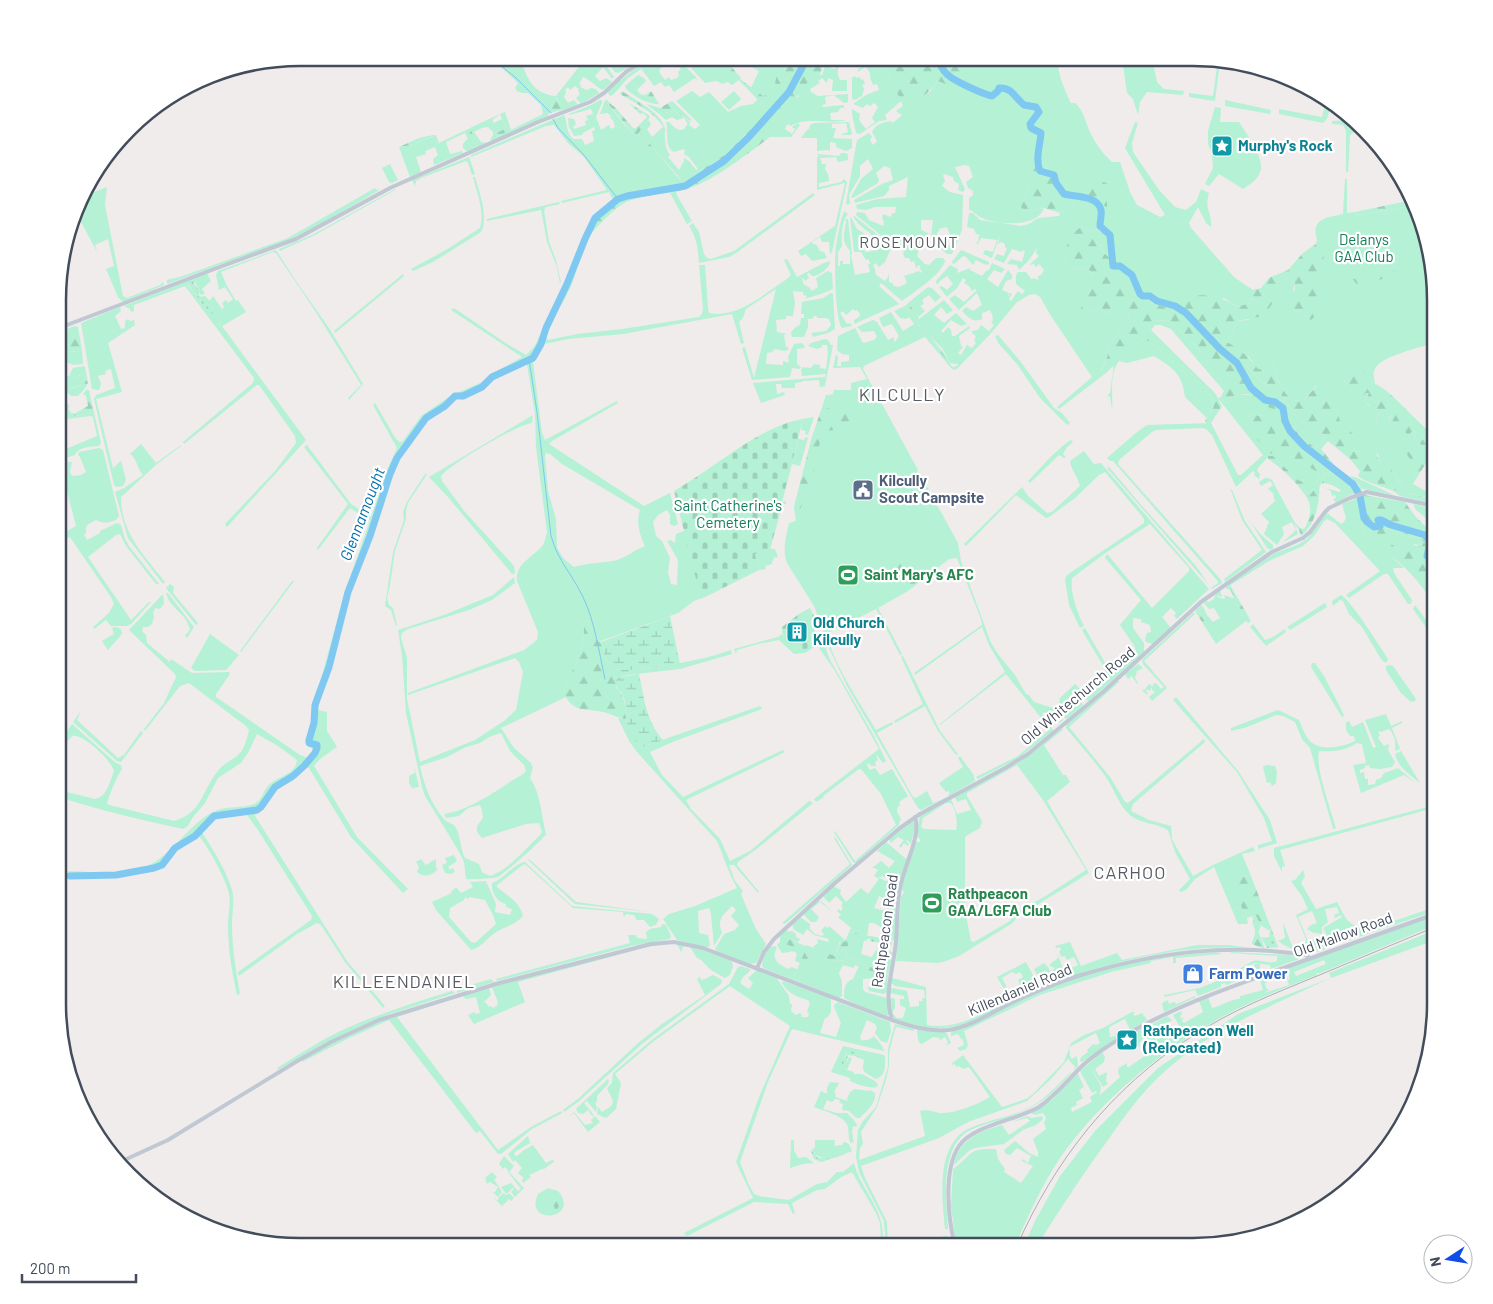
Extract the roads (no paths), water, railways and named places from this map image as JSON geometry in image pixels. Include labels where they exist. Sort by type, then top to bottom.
[{"type":"street","points":[[66,326],[291,242],[390,188],[594,100],[636,66]]},
{"type":"street","name":"Old Whitechurch Road","points":[[757,968],[764,952],[774,939],[834,883],[900,828],[915,817],[1028,754],[1109,686],[1213,592],[1272,552],[1303,538],[1310,532],[1324,512],[1358,494],[1370,492],[1427,504]]},
{"type":"street","name":"Rathpeacon Road","points":[[892,1020],[888,996],[889,976],[896,943],[901,884],[912,851],[915,817]]},
{"type":"street","name":"Old Mallow Road","points":[[953,1238],[950,1221],[950,1179],[953,1158],[964,1139],[976,1132],[1024,1115],[1040,1106],[1055,1094],[1081,1066],[1146,1024],[1215,992],[1427,917]]},
{"type":"street","name":"Killendaniel Road","points":[[125,1159],[168,1140],[331,1042],[379,1020],[425,1004],[640,946],[666,942],[679,942],[694,946],[892,1020],[919,1028],[934,1030],[954,1029],[968,1024],[1066,980],[1114,966],[1184,952],[1245,950],[1292,953],[1307,955],[1309,958]]},
{"type":"waterway","points":[[501,66],[515,77],[551,113]]},
{"type":"waterway","name":"Glennamought","points":[[70,876],[116,875],[162,865],[175,848],[195,836],[214,816],[257,810],[275,787],[293,776],[304,766],[317,748],[317,745],[309,743],[314,723],[315,705],[329,667],[348,592],[397,458],[426,418],[445,406],[455,396],[463,396],[482,387],[492,377],[533,358],[541,344],[546,328],[595,218],[618,199],[685,186],[724,161],[749,137],[789,92],[803,66]]},
{"type":"waterway","name":"Glennamought","points":[[941,66],[951,78],[982,93],[992,96],[999,88],[1007,89],[1024,105],[1036,107],[1039,112],[1030,124],[1031,128],[1041,133],[1038,157],[1040,171],[1054,175],[1056,183],[1064,194],[1091,199],[1099,205],[1101,212],[1100,226],[1110,235],[1113,266],[1120,266],[1132,275],[1140,294],[1143,296],[1150,296],[1157,301],[1175,306],[1186,313],[1220,349],[1237,363],[1251,388],[1265,400],[1275,402],[1283,408],[1285,421],[1290,431],[1304,446],[1353,484],[1360,496],[1364,518],[1367,522],[1374,527],[1380,526],[1378,520],[1381,520],[1391,525],[1425,535],[1427,538]]},
{"type":"waterway","points":[[553,119],[558,128],[583,154],[618,199]]},
{"type":"waterway","points":[[529,359],[551,536],[557,553],[579,589],[591,617],[605,679]]},
{"type":"waterway","name":"Glennamought","points":[[66,877],[70,876]]},
{"type":"railway","points":[[1021,1238],[1049,1185],[1067,1156],[1088,1128],[1136,1079],[1162,1057],[1221,1019],[1252,1004],[1427,930]]},
{"type":"place","name":"Murphy's Rock","points":[[1222,146]]},
{"type":"place","name":"Kilcully Scout Campsite","points":[[863,490]]},
{"type":"place","name":"Saint Mary's AFC","points":[[848,575]]},
{"type":"place","name":"Old Church Kilcully","points":[[797,632]]},
{"type":"place","name":"Rathpeacon GAA/LGFA Club","points":[[932,903]]},
{"type":"place","name":"Farm Power","points":[[1193,974]]},
{"type":"place","name":"Rathpeacon Well (Relocated)","points":[[1127,1040]]},
{"type":"district","name":"ROSEMOUNT","points":[[909,242]]},
{"type":"district","name":"KILCULLY","points":[[902,395]]},
{"type":"district","name":"CARHOO","points":[[1130,873]]},
{"type":"district","name":"KILLEENDANIEL","points":[[404,982]]},
{"type":"park label","name":"Delanys GAA Club","points":[[1364,248]]},
{"type":"park label","name":"Saint Catherine's Cemetery","points":[[728,514]]}]
